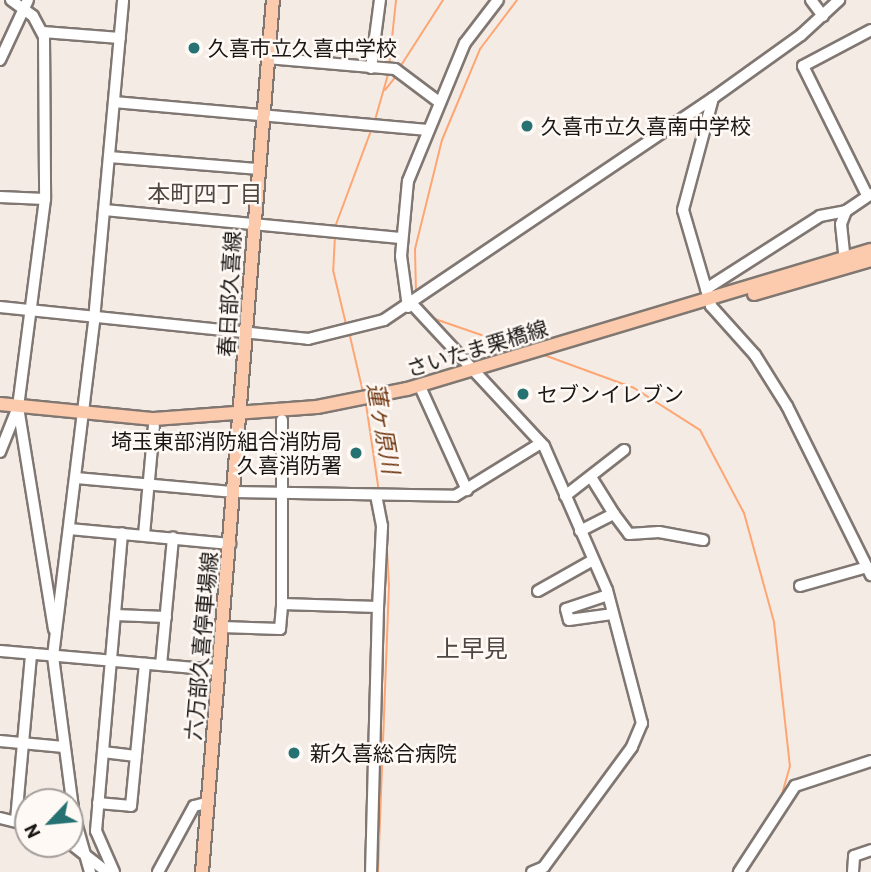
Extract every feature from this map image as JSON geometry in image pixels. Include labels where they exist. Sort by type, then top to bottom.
[{"type":"main road","name":"春日部久喜線","points":[[240,420],[243,334],[273,0]]},
{"type":"main road","name":"さいたま栗橋線","points":[[845,263],[871,250]]},
{"type":"main road","name":"さいたま栗橋線","points":[[82,419],[282,420],[422,391],[709,298],[845,263],[871,260]]},
{"type":"main road","name":"さいたま栗橋線","points":[[0,410],[153,426],[240,420],[358,400],[475,373]]},
{"type":"main road","name":"さいたま栗橋線","points":[[0,404],[18,411]]},
{"type":"main road","name":"六万部久喜停車場線","points":[[201,872],[240,420]]},
{"type":"street","points":[[11,0],[26,4],[43,32],[45,199],[18,411],[54,630]]},
{"type":"street","points":[[71,788],[53,656],[54,630],[76,478],[94,320],[123,0]]},
{"type":"street","points":[[371,68],[380,0]]},
{"type":"street","points":[[498,0],[466,43],[408,181],[401,238],[410,305],[541,443],[608,595],[641,733],[545,869],[532,872]]},
{"type":"street","points":[[811,0],[823,16]]},
{"type":"street","points":[[0,307],[94,320],[243,334],[319,337],[384,320],[410,305],[713,98],[823,16],[839,0]]},
{"type":"street","points":[[0,59],[26,4]]},
{"type":"street","points":[[709,298],[820,216],[846,211],[869,194],[803,66],[871,30]]},
{"type":"street","points":[[43,32],[120,38]]},
{"type":"street","points":[[267,58],[402,72],[439,102]]},
{"type":"street","points":[[713,98],[683,210],[709,298],[755,355],[813,450],[869,571],[800,586]]},
{"type":"street","points":[[114,102],[428,130]]},
{"type":"street","points":[[109,157],[257,169]]},
{"type":"street","points":[[0,197],[45,199]]},
{"type":"street","points":[[104,210],[401,238]]},
{"type":"street","points":[[845,263],[839,232],[846,211]]},
{"type":"street","points":[[422,391],[467,490]]},
{"type":"street","points":[[0,452],[3,433],[18,411]]},
{"type":"street","points":[[222,627],[280,629],[282,420]]},
{"type":"street","points":[[144,535],[153,426]]},
{"type":"street","points":[[76,478],[234,492],[455,496],[541,443]]},
{"type":"street","points":[[565,496],[624,450]]},
{"type":"street","points":[[590,477],[629,534],[659,531],[703,540]]},
{"type":"street","points":[[370,872],[382,526],[379,495]]},
{"type":"street","points":[[580,531],[614,514]]},
{"type":"street","points":[[69,528],[230,544]]},
{"type":"street","points":[[114,872],[96,831],[122,533]]},
{"type":"street","points":[[161,665],[173,538]]},
{"type":"street","points":[[538,592],[593,560]]},
{"type":"street","points":[[608,595],[566,609],[569,620],[612,614]]},
{"type":"street","points":[[282,604],[379,607]]},
{"type":"street","points":[[115,615],[166,617]]},
{"type":"street","points":[[0,651],[218,670]]},
{"type":"street","points":[[18,788],[31,653]]},
{"type":"street","points":[[98,803],[131,806],[145,664]]},
{"type":"street","points":[[0,741],[64,747]]},
{"type":"street","points":[[103,752],[136,756]]},
{"type":"street","points":[[739,872],[795,786],[871,761]]},
{"type":"street","points":[[158,872],[194,806],[206,803]]},
{"type":"street","points":[[853,872],[854,856],[871,850]]},
{"type":"street","points":[[84,851],[107,872]]},
{"type":"waterway","name":"蓮ヶ原川","points":[[389,66],[396,0]]},
{"type":"waterway","points":[[400,67],[443,0]]},
{"type":"waterway","points":[[416,293],[415,249],[442,140],[480,49],[517,0]]},
{"type":"waterway","name":"蓮ヶ原川","points":[[375,120],[389,71]]},
{"type":"waterway","points":[[385,90],[397,75]]},
{"type":"waterway","name":"蓮ヶ原川","points":[[335,227],[372,128]]},
{"type":"waterway","name":"蓮ヶ原川","points":[[335,236],[333,270],[346,324]]},
{"type":"waterway","points":[[432,318],[522,349]]},
{"type":"waterway","name":"蓮ヶ原川","points":[[349,332],[363,392]]},
{"type":"waterway","points":[[544,355],[634,388],[700,430],[744,513],[774,622],[790,766],[781,798],[732,872]]},
{"type":"waterway","name":"蓮ヶ原川","points":[[366,404],[379,492]]},
{"type":"waterway","name":"蓮ヶ原川","points":[[378,872],[389,585],[385,517]]},
{"type":"place","name":"久喜市立久喜中学校","points":[[194,48]]},
{"type":"place","name":"久喜市立久喜南中学校","points":[[527,126]]},
{"type":"place","name":"セブンイレブン","points":[[523,394]]},
{"type":"place","name":"埼玉東部消防組合消防局 久喜消防署","points":[[356,453]]},
{"type":"place","name":"新久喜総合病院","points":[[294,753]]},
{"type":"district","name":"本町四丁目","points":[[205,193]]},
{"type":"district","name":"上早見","points":[[472,648]]}]
